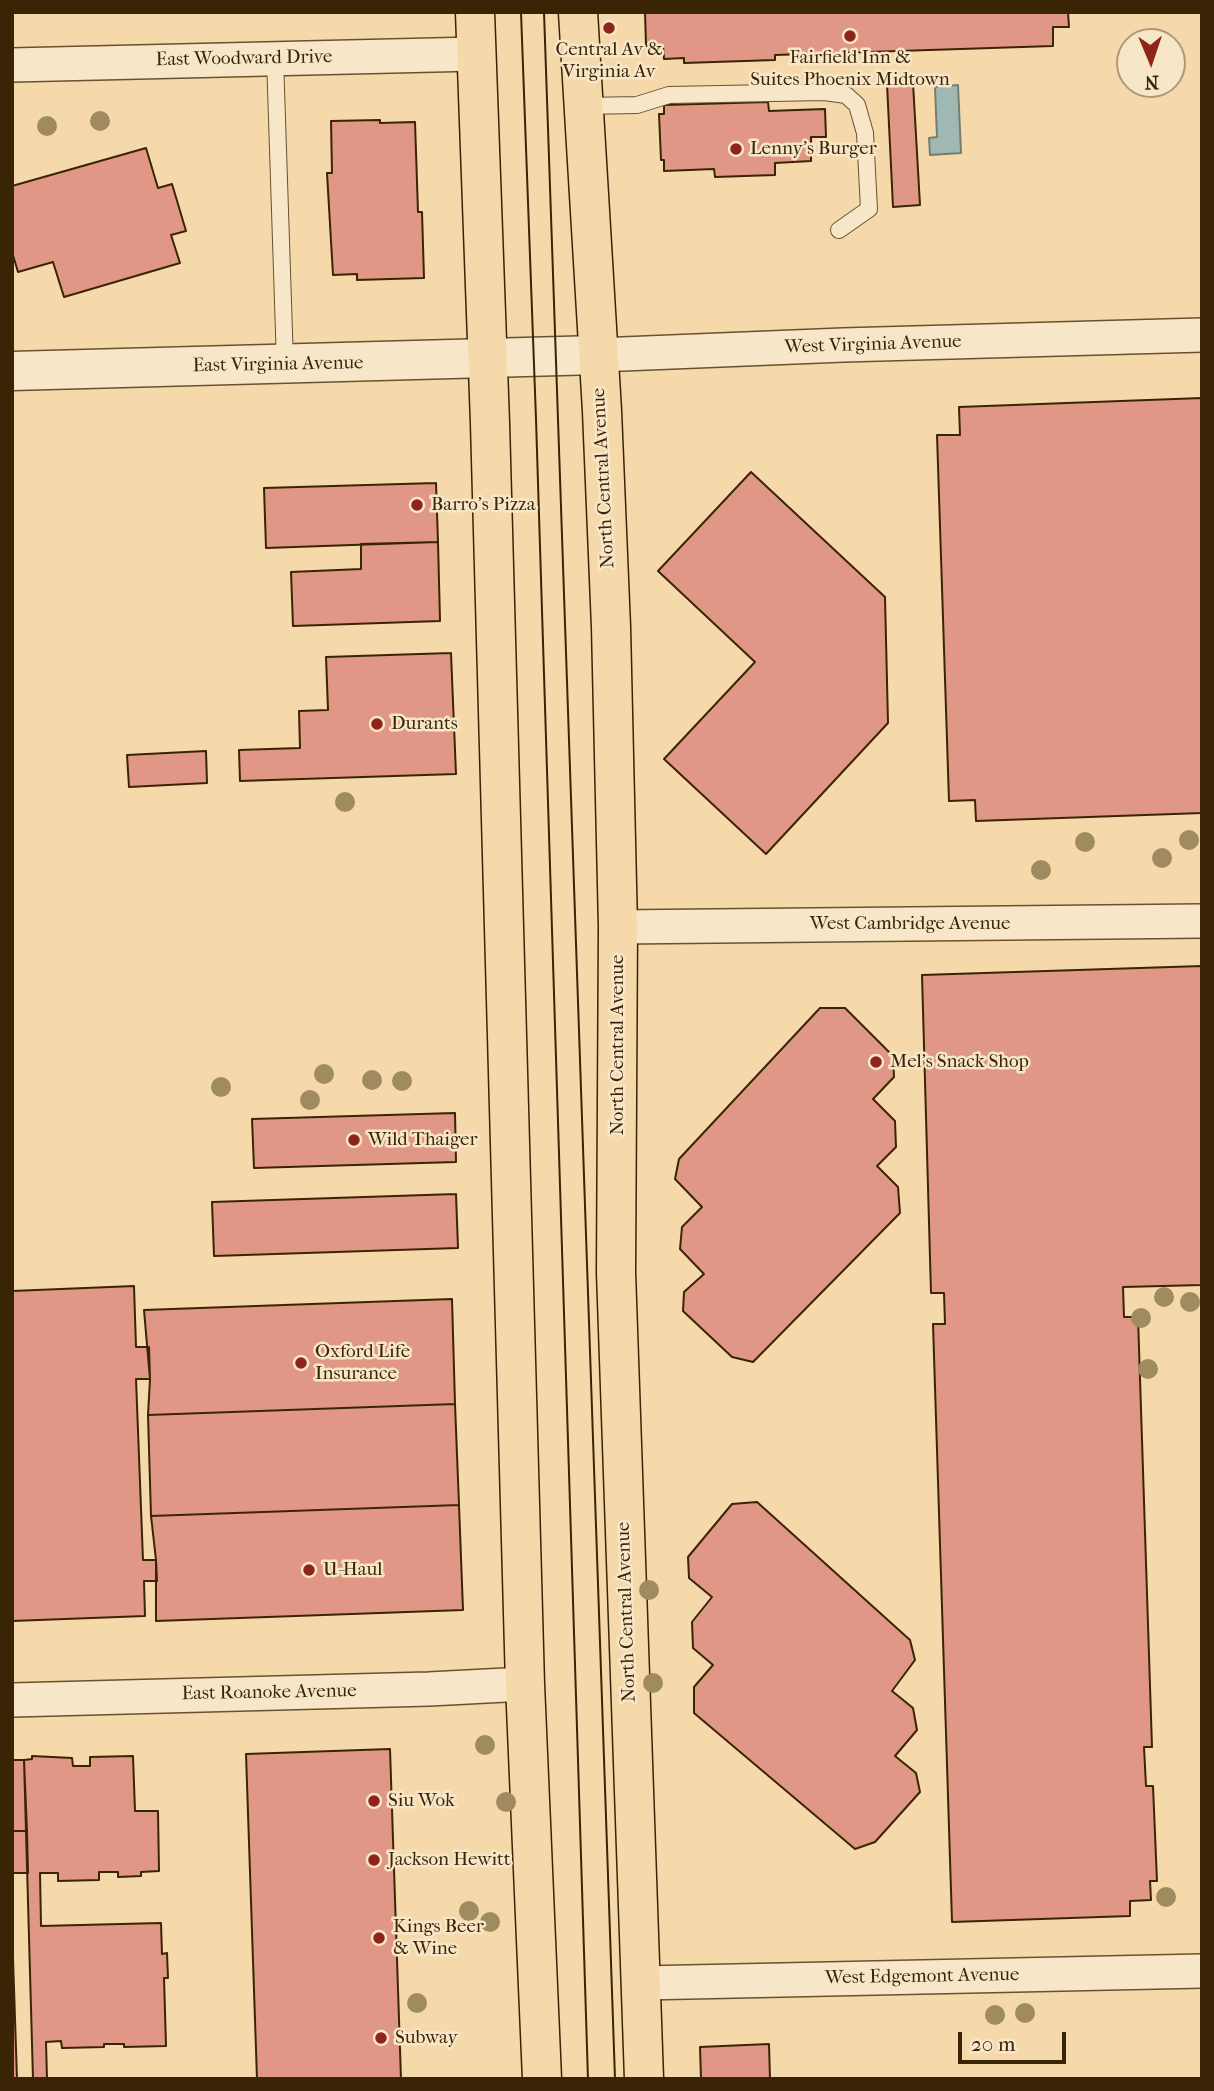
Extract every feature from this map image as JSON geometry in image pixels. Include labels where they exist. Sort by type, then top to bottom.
[{"type":"main road","points":[[475,12],[488,359],[525,1684],[542,2079]]},
{"type":"main road","name":"North Central Avenue","points":[[578,12],[611,627],[618,927],[616,1272],[644,2079]]},
{"type":"street","name":"East Woodward Drive","points":[[12,65],[476,54]]},
{"type":"street","name":"West Virginia Avenue","points":[[544,357],[1202,335]]},
{"type":"street","name":"East Virginia Avenue","points":[[12,371],[544,357]]},
{"type":"street","name":"West Cambridge Avenue","points":[[618,927],[1202,921]]},
{"type":"street","name":"East Roanoke Avenue","points":[[12,1700],[525,1684]]},
{"type":"street","name":"West Edgemont Avenue","points":[[642,1983],[1202,1971]]},
{"type":"lane","points":[[275,58],[285,365]]},
{"type":"lane","points":[[582,106],[637,105],[669,95],[824,92],[846,95],[857,105],[865,133],[869,209],[839,230]]},
{"type":"water","points":[[958,85],[961,153],[930,155],[929,138],[937,137],[935,87]]},
{"type":"building","name":"Fairfield Inn & Suites Phoenix Midtown","points":[[645,12],[1068,12],[1069,27],[1053,27],[1053,46],[775,55],[775,60],[684,63],[684,58],[664,59],[663,46],[646,46]]},
{"type":"building","points":[[913,83],[920,205],[893,207],[887,84]]},
{"type":"building","name":"Lenny's Burger","points":[[768,102],[769,111],[825,109],[826,137],[811,137],[811,161],[775,163],[775,175],[715,177],[714,169],[664,171],[659,114],[664,114],[664,105]]},
{"type":"building","points":[[380,120],[380,123],[415,122],[418,212],[422,212],[424,278],[357,280],[357,274],[333,275],[327,173],[332,173],[331,121]]},
{"type":"building","points":[[146,148],[158,188],[172,184],[186,231],[171,235],[180,263],[64,297],[53,262],[18,272],[12,252],[12,186]]},
{"type":"building","points":[[1202,398],[1202,813],[976,821],[975,800],[949,801],[937,435],[960,435],[959,407]]},
{"type":"building","points":[[751,472],[885,597],[888,723],[766,854],[664,759],[755,662],[658,571]]},
{"type":"building","points":[[436,483],[438,542],[266,548],[264,488]]},
{"type":"building","points":[[438,542],[440,621],[293,626],[291,572],[361,569],[361,544]]},
{"type":"building","name":"Durants","points":[[451,653],[456,774],[240,781],[239,750],[300,748],[299,711],[328,710],[326,657]]},
{"type":"building","points":[[206,751],[207,783],[129,787],[127,755]]},
{"type":"building","points":[[1202,966],[1202,1285],[1123,1287],[1124,1317],[1138,1317],[1152,1747],[1144,1747],[1146,1786],[1153,1786],[1157,1881],[1150,1881],[1151,1900],[1130,1901],[1130,1916],[952,1922],[933,1324],[945,1324],[944,1293],[931,1293],[922,975]]},
{"type":"building","points":[[820,1008],[845,1008],[893,1056],[894,1077],[873,1099],[895,1121],[896,1147],[877,1166],[898,1187],[900,1213],[753,1362],[732,1357],[683,1311],[684,1292],[704,1274],[680,1249],[682,1227],[702,1207],[675,1179],[679,1159]]},
{"type":"building","name":"Wild Thaiger","points":[[455,1113],[456,1162],[254,1168],[252,1119]]},
{"type":"building","points":[[456,1194],[458,1248],[214,1256],[212,1202]]},
{"type":"building","points":[[134,1286],[136,1347],[149,1347],[150,1379],[136,1379],[143,1560],[156,1560],[157,1581],[144,1581],[145,1616],[12,1621],[12,1291]]},
{"type":"building","name":"Oxford Life Insurance","points":[[452,1299],[455,1404],[148,1415],[150,1379],[144,1310]]},
{"type":"building","points":[[455,1404],[459,1505],[151,1516],[148,1415]]},
{"type":"building","points":[[757,1502],[910,1640],[915,1660],[892,1691],[913,1708],[917,1730],[895,1756],[916,1773],[920,1792],[875,1842],[855,1849],[694,1713],[694,1687],[713,1665],[693,1648],[692,1622],[712,1597],[689,1578],[688,1557],[732,1504]]},
{"type":"building","name":"U-Haul","points":[[459,1505],[463,1610],[156,1621],[156,1560],[151,1516]]},
{"type":"building","points":[[390,1749],[401,2079],[257,2079],[246,1754]]},
{"type":"building","points":[[12,1756],[13,1760],[24,1760],[27,1831],[12,1831]]},
{"type":"building","points":[[32,1756],[72,1758],[73,1766],[90,1766],[90,1757],[133,1756],[135,1811],[158,1811],[159,1871],[141,1872],[141,1876],[118,1877],[118,1872],[99,1872],[99,1880],[58,1881],[58,1873],[40,1873],[41,1926],[161,1923],[162,1954],[167,1953],[168,1978],[164,1978],[166,2046],[124,2047],[124,2044],[104,2044],[104,2047],[62,2048],[61,2041],[46,2042],[47,2079],[33,2079],[24,1760],[32,1759]]},
{"type":"building","points":[[12,1831],[27,1831],[28,1873],[12,1873]]},
{"type":"building","points":[[12,1928],[17,2079],[12,2079]]},
{"type":"building","points":[[769,2044],[770,2079],[701,2079],[700,2047]]},
{"type":"tram line","points":[[521,12],[588,2079]]},
{"type":"tram line","points":[[544,12],[615,2079]]},
{"type":"place","name":"Central Av & Virginia Av","points":[[609,28]]},
{"type":"place","name":"Fairfield Inn & Suites Phoenix Midtown","points":[[850,36]]},
{"type":"place","name":"Lenny's Burger","points":[[736,149]]},
{"type":"place","name":"Barro's Pizza","points":[[417,505]]},
{"type":"place","name":"Durants","points":[[377,724]]},
{"type":"place","name":"Mel's Snack Shop","points":[[876,1062]]},
{"type":"place","name":"Wild Thaiger","points":[[354,1140]]},
{"type":"place","name":"Oxford Life Insurance","points":[[301,1363]]},
{"type":"place","name":"U-Haul","points":[[309,1570]]},
{"type":"place","name":"Siu Wok","points":[[374,1801]]},
{"type":"place","name":"Jackson Hewitt","points":[[374,1860]]},
{"type":"place","name":"Kings Beer & Wine","points":[[379,1938]]},
{"type":"place","name":"Subway","points":[[381,2038]]}]
